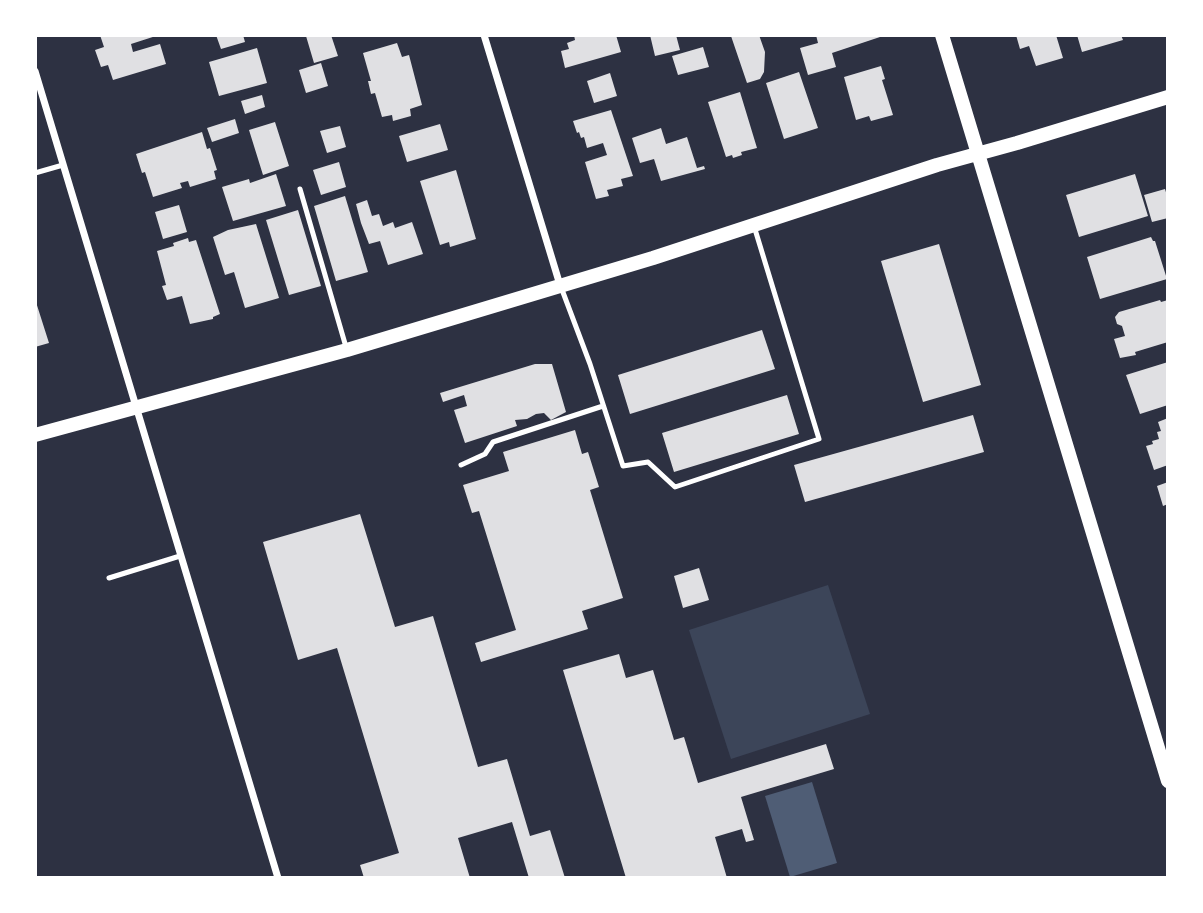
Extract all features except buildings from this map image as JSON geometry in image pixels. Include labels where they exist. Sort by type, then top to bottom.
[{"type":"main road","points":[[942,35],[1168,781]]},
{"type":"main road","points":[[35,435],[347,350],[754,226],[978,153],[1168,97]]},
{"type":"street","points":[[484,35],[561,285]]},
{"type":"street","points":[[35,71],[278,878]]},
{"type":"lane","points":[[35,173],[63,165]]},
{"type":"lane","points":[[300,189],[347,350]]},
{"type":"lane","points":[[561,285],[623,466],[648,462],[675,487],[819,439],[754,226]]},
{"type":"lane","points":[[461,465],[485,454],[494,442],[603,406]]},
{"type":"lane","points":[[109,578],[180,556]]},
{"type":"shaded area","points":[[828,585],[870,714],[731,759],[689,630]]},
{"type":"shaded area","points":[[812,782],[837,863],[790,877],[765,796]]}]
